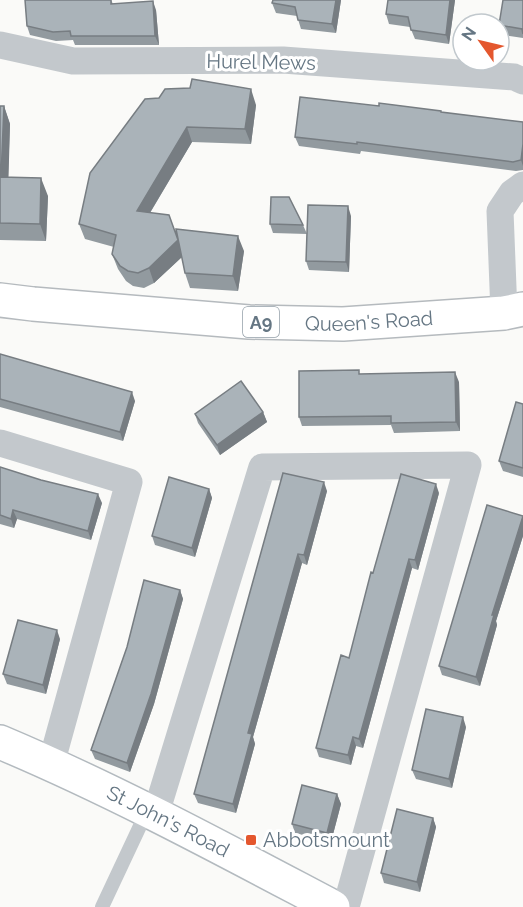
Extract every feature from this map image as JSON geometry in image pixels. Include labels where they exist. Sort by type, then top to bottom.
[{"type":"main road","name":"Queen's Road","points":[[0,300],[249,322],[343,324],[514,311]]},
{"type":"main road","name":"St John's Road","points":[[0,742],[152,811],[333,907]]},
{"type":"street","name":"Hurel Mews","points":[[0,45],[73,61],[283,60],[514,77],[523,81]]},
{"type":"street","points":[[514,311],[501,211],[512,193],[523,185]]},
{"type":"street","points":[[0,443],[129,482],[51,764]]},
{"type":"street","points":[[152,811],[262,466],[468,465],[346,907]]},
{"type":"lane","points":[[102,907],[152,811]]},
{"type":"building","points":[[25,0],[111,0],[111,4],[153,1],[155,36],[71,36],[70,31],[53,32],[27,26]]},
{"type":"building","points":[[273,0],[336,0],[332,24],[298,20],[295,7],[272,3]]},
{"type":"building","points":[[388,0],[450,0],[446,35],[411,30],[408,17],[386,14]]},
{"type":"building","points":[[503,0],[523,0],[523,34],[522,29],[511,27],[511,12],[501,12]]},
{"type":"building","points":[[192,79],[251,89],[245,129],[187,127],[137,211],[169,215],[178,240],[149,268],[138,273],[128,271],[120,266],[112,254],[116,235],[79,224],[90,173],[145,99],[159,98],[165,89],[190,88]]},
{"type":"building","points":[[300,97],[379,106],[379,103],[523,122],[521,160],[513,162],[357,142],[357,144],[295,137]]},
{"type":"building","points":[[0,106],[4,106],[1,177],[41,178],[40,224],[0,223]]},
{"type":"building","points":[[271,197],[289,197],[303,225],[270,224]]},
{"type":"building","points":[[308,205],[348,206],[346,262],[306,261]]},
{"type":"building","points":[[176,229],[238,236],[233,276],[185,273]]},
{"type":"building","points":[[0,354],[132,392],[120,432],[0,399]]},
{"type":"building","points":[[359,370],[359,374],[455,372],[456,422],[391,423],[391,416],[299,417],[299,371]]},
{"type":"building","points":[[241,381],[263,412],[217,445],[195,414]]},
{"type":"building","points":[[516,402],[523,404],[523,468],[499,461]]},
{"type":"building","points":[[0,467],[98,494],[88,531],[13,510],[11,519],[0,515]]},
{"type":"building","points":[[283,473],[324,482],[304,555],[298,554],[248,733],[252,734],[233,804],[194,794]]},
{"type":"building","points":[[401,474],[436,484],[415,560],[409,559],[359,739],[353,737],[348,755],[316,748],[341,655],[349,658],[371,572],[373,573]]},
{"type":"building","points":[[169,477],[209,489],[192,548],[152,536]]},
{"type":"building","points":[[487,505],[523,516],[492,615],[494,615],[476,677],[439,666]]},
{"type":"building","points":[[144,580],[180,590],[151,694],[127,763],[91,750],[127,647]]},
{"type":"building","points":[[18,620],[57,630],[43,685],[3,674]]},
{"type":"building","points":[[426,709],[463,717],[449,779],[412,770]]},
{"type":"building","points":[[302,785],[337,794],[327,833],[292,824]]},
{"type":"building","points":[[397,809],[433,818],[417,882],[381,873]]},
{"type":"place","name":"Abbotsmount","points":[[251,840]]}]
